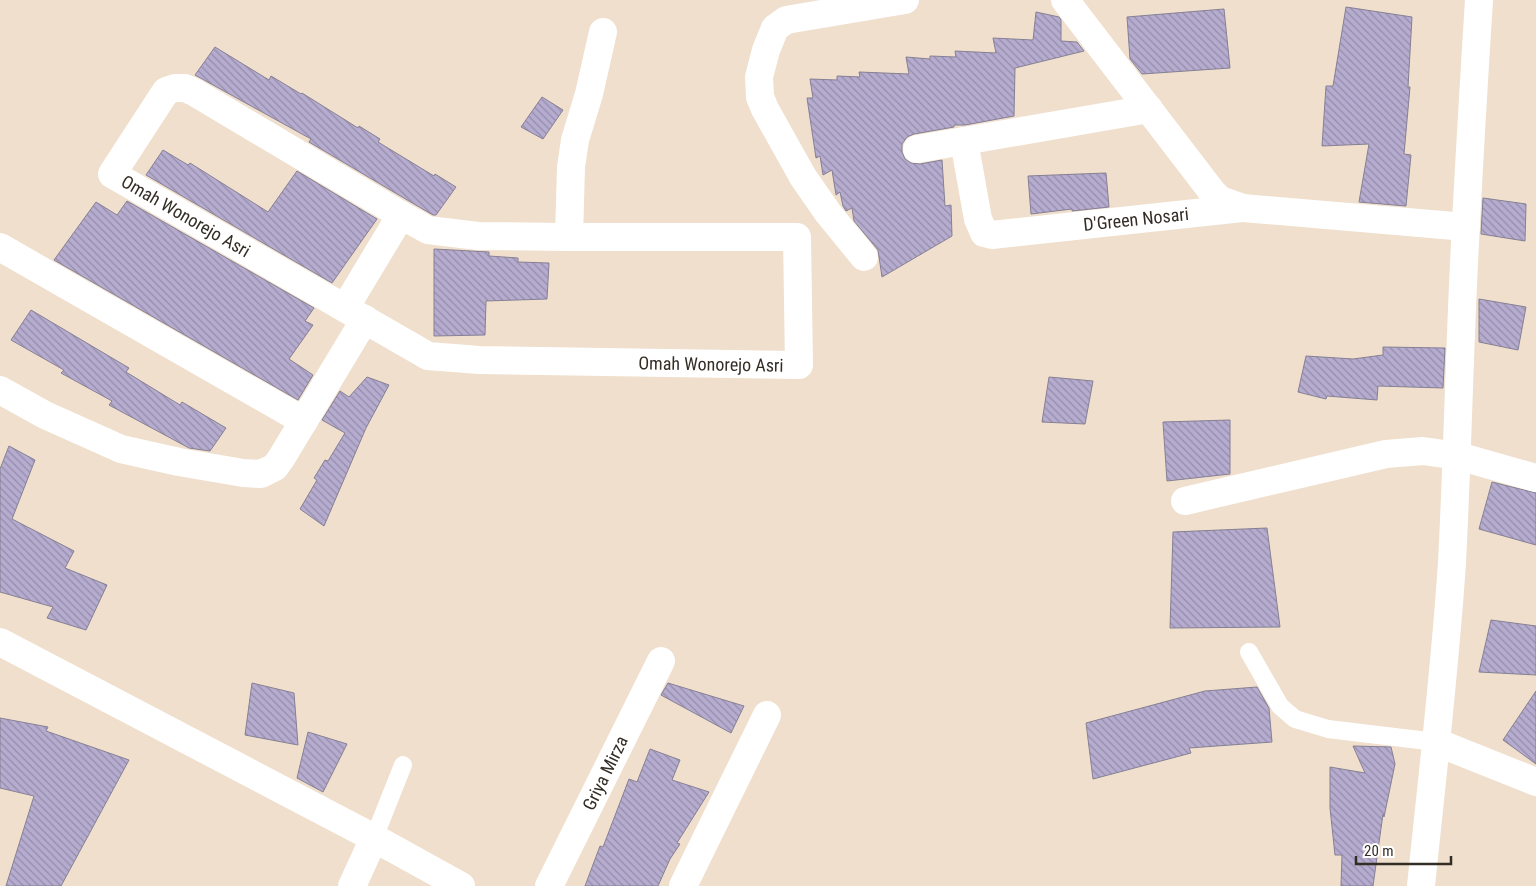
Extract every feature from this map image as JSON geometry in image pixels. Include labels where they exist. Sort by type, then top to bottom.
[{"type":"street","points":[[864,257],[828,213],[803,177],[765,110],[760,97],[759,77],[766,50],[775,28],[786,20],[905,0]]},
{"type":"street","name":"D'Green Nosari","points":[[1065,0],[1213,193],[1220,200],[1243,208]]},
{"type":"street","points":[[1421,886],[1436,742],[1451,564],[1458,456],[1466,227],[1480,0]]},
{"type":"street","points":[[568,237],[571,167],[574,149],[603,32]]},
{"type":"street","name":"Omah Wonorejo Asri","points":[[185,88],[428,230],[478,236],[568,237],[797,237],[800,365],[479,360],[428,356],[112,174],[166,90],[185,88]]},
{"type":"street","points":[[917,149],[1149,109]]},
{"type":"street","name":"D'Green Nosari","points":[[964,140],[978,219],[984,233],[992,235],[1243,208]]},
{"type":"street","points":[[1243,208],[1466,227]]},
{"type":"street","points":[[0,390],[45,414],[121,449],[242,474],[262,474],[275,467],[304,421],[401,215]]},
{"type":"street","points":[[0,246],[304,421]]},
{"type":"street","points":[[1185,501],[1386,454],[1422,451],[1458,456],[1536,478]]},
{"type":"street","points":[[0,642],[374,838],[461,886]]},
{"type":"street","name":"Griya Mirza","points":[[549,886],[661,661]]},
{"type":"street","points":[[683,886],[767,715]]},
{"type":"street","points":[[1436,742],[1536,782]]},
{"type":"street","points":[[352,886],[374,838]]},
{"type":"lane","points":[[1249,652],[1280,706],[1295,718],[1328,728],[1436,742]]},
{"type":"lane","points":[[374,838],[403,765]]},
{"type":"building","points":[[1346,7],[1412,17],[1408,87],[1410,87],[1404,154],[1411,155],[1406,206],[1359,202],[1369,144],[1322,146],[1326,86],[1333,86]]},
{"type":"building","points":[[1224,9],[1230,68],[1142,74],[1130,59],[1127,17]]},
{"type":"building","points":[[1036,12],[1059,17],[1061,20],[1061,41],[1077,42],[1084,51],[1015,68],[1014,116],[965,125],[954,125],[954,127],[907,137],[902,144],[902,152],[905,159],[911,163],[920,164],[942,160],[945,206],[951,205],[952,236],[882,277],[878,250],[854,221],[852,208],[846,211],[840,192],[836,195],[832,170],[823,175],[820,156],[816,158],[807,98],[813,98],[810,79],[837,80],[837,76],[860,77],[859,72],[909,74],[906,57],[930,59],[930,56],[956,57],[955,51],[996,53],[993,38],[1033,40]]},
{"type":"building","points":[[215,47],[269,80],[271,76],[358,128],[359,126],[380,139],[378,142],[456,187],[436,215],[433,215],[309,142],[311,139],[195,75]]},
{"type":"building","points":[[542,97],[563,110],[543,139],[521,127]]},
{"type":"building","points":[[163,150],[188,165],[190,163],[268,212],[297,171],[377,219],[332,283],[146,175]]},
{"type":"building","points":[[1106,173],[1109,207],[1031,214],[1028,176]]},
{"type":"building","points":[[1483,198],[1526,204],[1525,241],[1481,234]]},
{"type":"building","points":[[127,201],[314,308],[305,321],[313,325],[289,359],[313,375],[298,400],[54,260],[96,202],[117,215]]},
{"type":"building","points":[[434,249],[489,252],[489,256],[518,258],[518,262],[549,263],[547,299],[486,301],[485,335],[434,336]]},
{"type":"building","points":[[1479,299],[1526,307],[1518,350],[1479,342]]},
{"type":"building","points":[[31,310],[129,368],[126,372],[180,405],[182,402],[226,428],[210,451],[189,448],[109,405],[112,401],[61,373],[64,370],[11,340]]},
{"type":"building","points":[[1383,347],[1445,348],[1443,388],[1378,386],[1377,400],[1327,396],[1326,399],[1298,392],[1306,356],[1353,359],[1383,355]]},
{"type":"building","points":[[367,377],[389,385],[366,428],[324,526],[300,509],[317,480],[314,478],[325,460],[328,461],[345,433],[322,420],[340,391],[349,397]]},
{"type":"building","points":[[1049,377],[1093,381],[1085,424],[1042,422]]},
{"type":"building","points":[[1230,420],[1230,474],[1167,481],[1163,422]]},
{"type":"building","points":[[9,446],[35,460],[12,519],[74,551],[65,568],[107,585],[86,630],[47,618],[53,607],[0,592],[0,469]]},
{"type":"building","points":[[1492,482],[1536,493],[1536,545],[1479,529]]},
{"type":"building","points":[[1267,528],[1280,627],[1170,628],[1173,532]]},
{"type":"building","points":[[1491,620],[1536,626],[1536,675],[1479,672]]},
{"type":"building","points":[[252,683],[294,693],[298,745],[245,735]]},
{"type":"building","points":[[668,683],[744,706],[731,733],[661,695]]},
{"type":"building","points":[[1257,687],[1269,708],[1272,742],[1189,748],[1191,753],[1093,779],[1086,723],[1205,691]]},
{"type":"building","points":[[1536,691],[1536,764],[1503,740]]},
{"type":"building","points":[[0,718],[48,727],[46,731],[129,760],[61,886],[6,886],[34,796],[0,788]]},
{"type":"building","points":[[308,732],[347,744],[323,792],[297,778]]},
{"type":"building","points":[[1353,746],[1391,747],[1395,764],[1384,817],[1383,814],[1373,886],[1341,886],[1342,855],[1335,855],[1330,808],[1330,767],[1365,773]]},
{"type":"building","points":[[650,749],[680,760],[672,780],[709,792],[677,843],[680,844],[670,859],[658,886],[585,886],[600,846],[603,847],[629,779],[637,782]]}]
